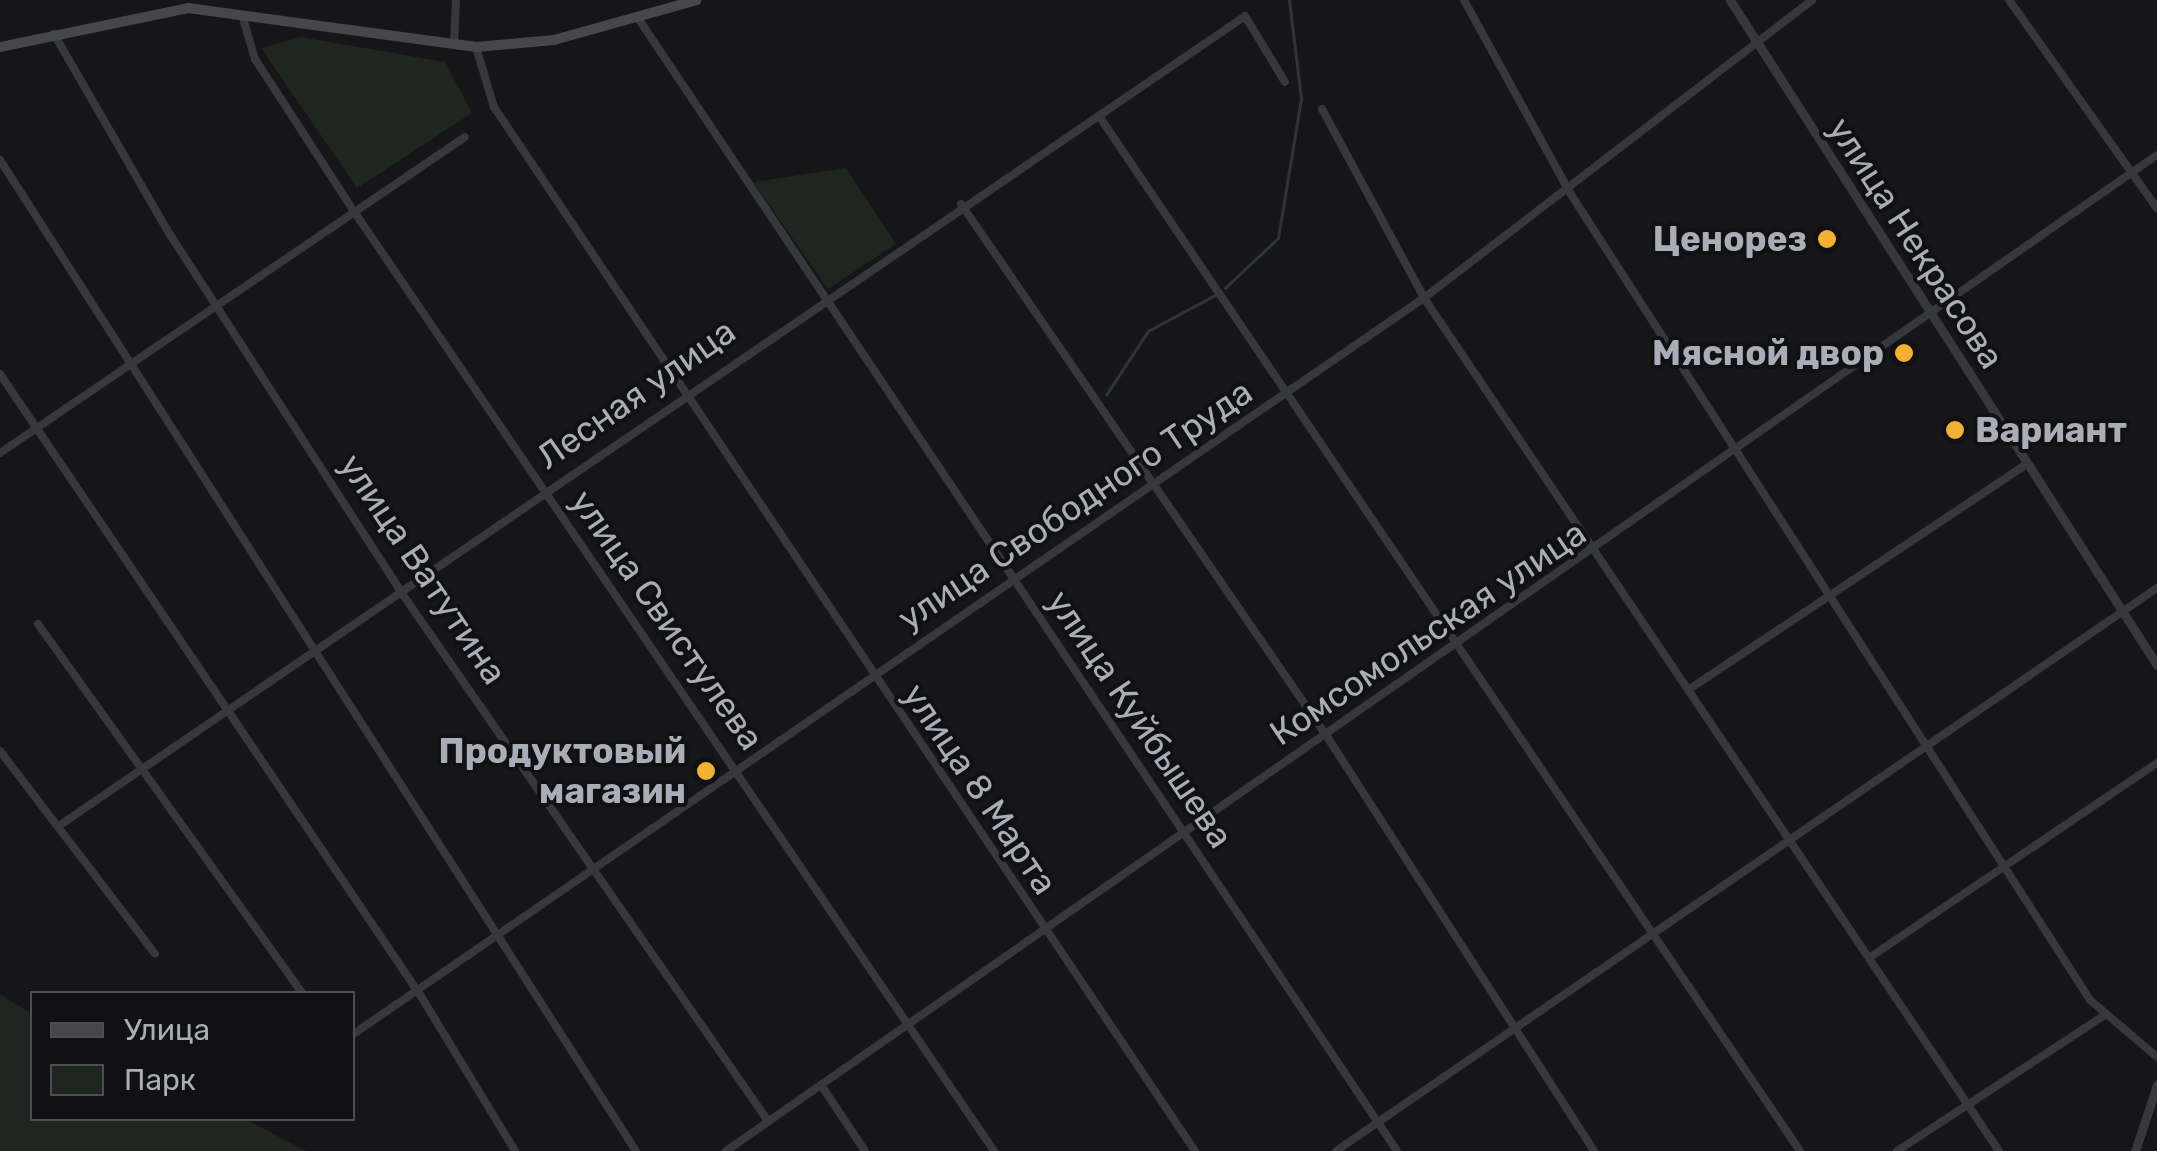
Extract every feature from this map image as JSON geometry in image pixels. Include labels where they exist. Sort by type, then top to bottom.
[{"type":"main road","points":[[0,47],[187,4],[242,16],[476,47],[554,40],[638,18],[657,6],[697,0]]},
{"type":"street","points":[[454,44],[456,0]]},
{"type":"street","points":[[1464,0],[1570,193],[2004,865],[2105,1015],[2157,1058]]},
{"type":"street","name":"улица Некрасова","points":[[1730,0],[2157,665]]},
{"type":"street","name":"улица Свободного Труда","points":[[355,1033],[419,993],[1153,481],[1424,298],[1570,193],[1591,166],[1812,0]]},
{"type":"street","points":[[2009,0],[2157,208]]},
{"type":"street","name":"улица Свистулева","points":[[242,16],[255,59],[351,207],[994,1151]]},
{"type":"street","name":"Лесная улица","points":[[63,823],[824,296],[1244,16],[1285,82]]},
{"type":"street","name":"улица Куйбышева","points":[[638,18],[1397,1151]]},
{"type":"street","name":"улица Ватутина","points":[[54,34],[215,300],[401,592],[768,1121]]},
{"type":"street","name":"улица 8 Марта","points":[[476,47],[494,106],[1042,932],[1195,1151]]},
{"type":"street","points":[[1322,108],[1424,298],[1999,1151]]},
{"type":"street","points":[[1099,116],[1649,934],[1800,1151]]},
{"type":"street","points":[[0,453],[351,207],[464,137]]},
{"type":"street","name":"Комсомольская улица","points":[[728,1150],[1740,452],[2157,155]]},
{"type":"street","points":[[0,160],[311,653],[636,1151]]},
{"type":"street","points":[[960,204],[1326,735],[1594,1151]]},
{"type":"street","points":[[0,374],[419,993],[515,1151]]},
{"type":"street","points":[[1688,690],[2027,464]]},
{"type":"street","points":[[1336,1151],[1924,741],[2157,588]]},
{"type":"street","points":[[38,624],[302,991]]},
{"type":"street","points":[[0,751],[63,823],[155,954]]},
{"type":"street","points":[[1869,958],[2157,763]]},
{"type":"street","points":[[1897,1151],[2105,1015]]},
{"type":"street","points":[[821,1084],[865,1151]]},
{"type":"street","points":[[2135,1151],[2157,1084]]},
{"type":"green space","points":[[301,37],[445,62],[472,113],[357,188],[261,48]]},
{"type":"green space","points":[[846,168],[896,244],[828,289],[753,182]]},
{"type":"green space","points":[[0,994],[30,1013],[30,1121],[249,1121],[306,1151],[0,1151]]},
{"type":"waterway","points":[[1225,288],[1278,238],[1301,99],[1289,0]]},
{"type":"waterway","points":[[1106,395],[1148,331],[1215,295]]},
{"type":"place","name":"Ценорез","points":[[1827,239]]},
{"type":"place","name":"Мясной двор","points":[[1904,353]]},
{"type":"place","name":"Вариант","points":[[1955,430]]},
{"type":"place","name":"Продуктовый магазин","points":[[706,771]]}]
